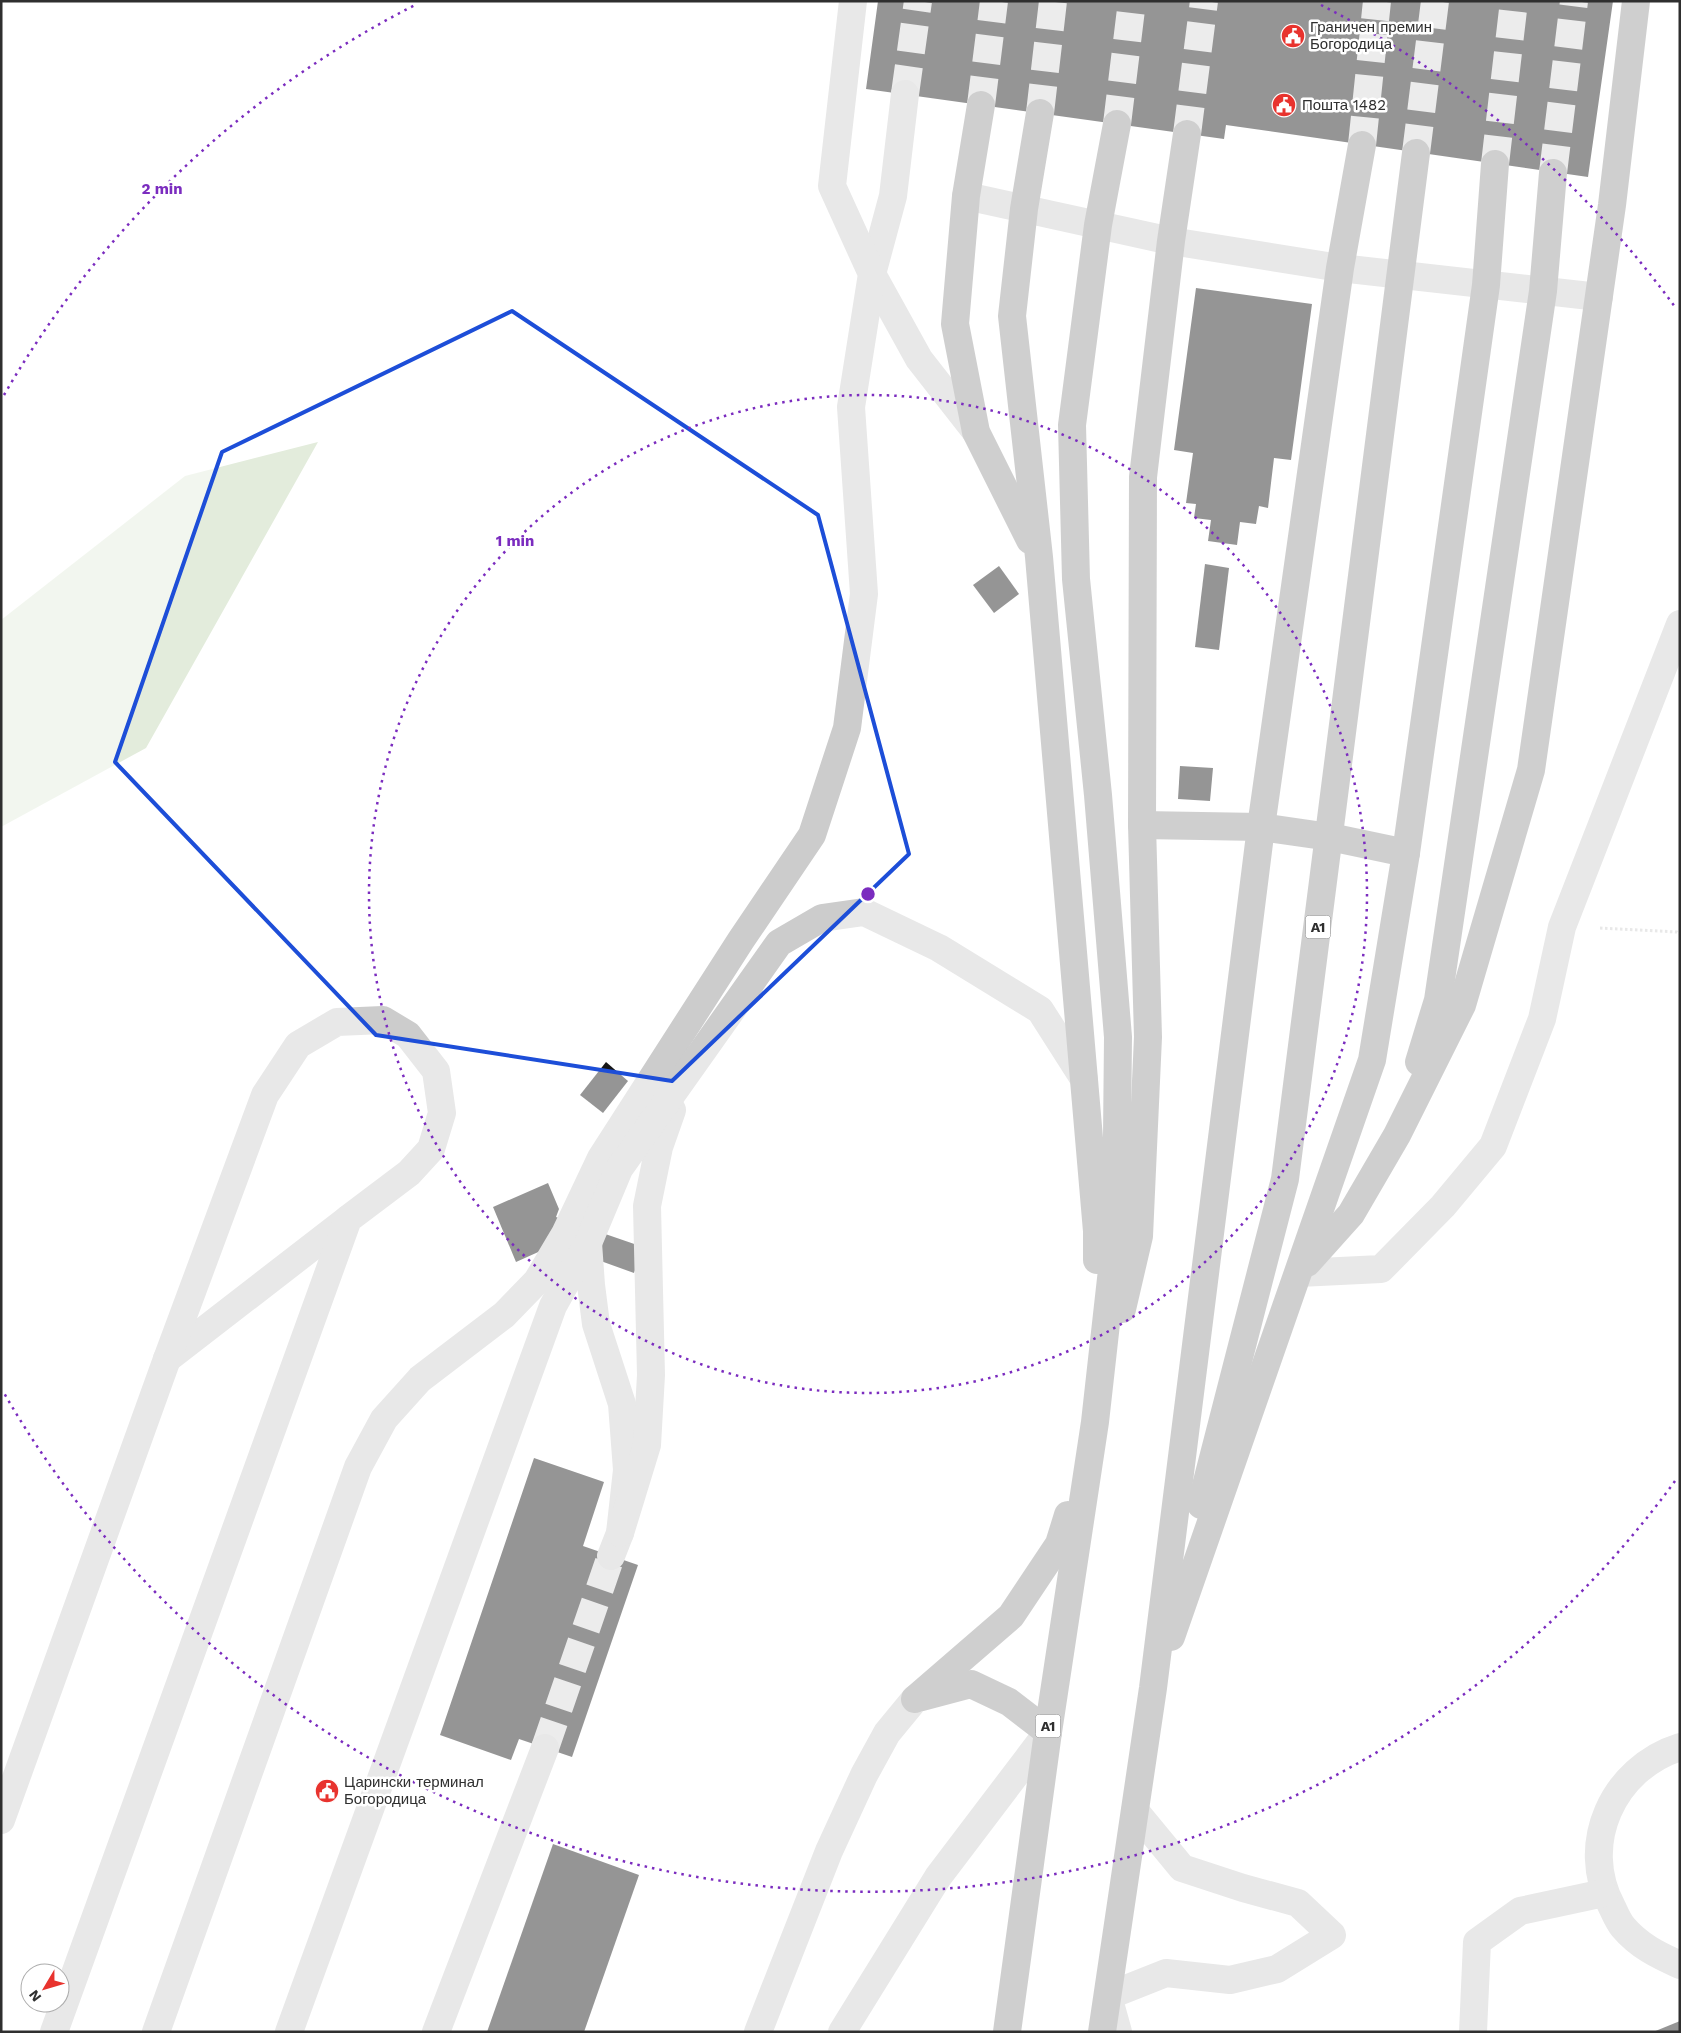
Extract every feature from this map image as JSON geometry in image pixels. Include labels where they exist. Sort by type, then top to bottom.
[{"type":"highway","name":"A1","points":[[1299,1272],[1351,1214],[1398,1135],[1462,1005],[1531,770],[1612,205],[1636,1]]},
{"type":"highway","points":[[981,105],[966,196],[955,324],[976,432],[1039,557]]},
{"type":"highway","points":[[1040,113],[1024,209],[1012,316],[1039,557],[1097,1231],[1095,1422]]},
{"type":"highway","points":[[916,1698],[1012,1616],[1060,1544],[1095,1422],[1116,1234],[1118,1037],[1098,795],[1076,579],[1072,425],[1098,225],[1117,124]]},
{"type":"highway","name":"A1","points":[[1007,2032],[1048,1732],[1095,1422],[1139,1236],[1148,1037],[1142,825],[1143,476],[1171,241],[1187,134]]},
{"type":"highway","name":"A1","points":[[1102,2032],[1154,1688],[1261,827],[1340,268],[1362,145]]},
{"type":"highway","name":"A1","points":[[1154,1688],[1285,1179],[1416,153]]},
{"type":"highway","name":"A1","points":[[1154,1688],[1372,1060],[1406,853],[1486,285],[1495,164]]},
{"type":"highway","name":"A1","points":[[1398,1135],[1438,1000],[1543,291],[1553,172]]},
{"type":"highway","points":[[1142,825],[1261,827],[1330,837],[1406,853]]},
{"type":"highway","points":[[916,1698],[971,1684],[1009,1702],[1048,1732]]},
{"type":"street","points":[[852,1],[832,186],[872,274],[919,358],[976,432]]},
{"type":"street","points":[[289,2032],[577,1239],[602,1158],[741,940],[812,835],[847,728],[864,594],[851,407],[872,274],[893,196],[905,94]]},
{"type":"street","points":[[966,196],[1171,241],[1340,268],[1599,297]]},
{"type":"street","points":[[1299,1272],[1380,1269],[1442,1206],[1493,1146],[1542,1019],[1562,927],[1680,624]]},
{"type":"street","points":[[156,2032],[358,1467],[384,1419],[420,1379],[511,1308],[577,1239],[619,1169],[779,943],[822,918],[864,912],[939,948],[1040,1010],[1084,1079]]},
{"type":"street","points":[[1,1820],[167,1359],[265,1095],[298,1045],[336,1022],[383,1020],[408,1035],[436,1071],[442,1113],[431,1149],[409,1173],[167,1359]]},
{"type":"street","points":[[577,1239],[591,1285],[596,1324],[622,1404],[627,1470],[616,1544],[646,1445],[651,1375],[647,1206],[659,1147],[682,1081]]},
{"type":"street","points":[[54,2032],[348,1219]]},
{"type":"street","points":[[758,2032],[829,1851],[864,1775],[887,1733],[916,1698]]},
{"type":"street","points":[[842,2032],[938,1877],[1048,1732]]},
{"type":"street","points":[[1680,1747],[1665,1752],[1643,1765],[1624,1783],[1605,1817],[1598,1855],[1604,1893],[1623,1926],[1650,1952],[1680,1965]]},
{"type":"street","points":[[436,2032],[545,1748]]},
{"type":"street","points":[[1118,2032],[1108,1996],[1166,1973],[1230,1980],[1277,1968],[1332,1936],[1298,1903],[1242,1888],[1182,1868],[1135,1811]]},
{"type":"street","points":[[1473,2032],[1477,1942],[1520,1911],[1604,1893]]},
{"type":"path","points":[[1562,927],[1677,932],[1680,934]]},
{"type":"highlighted area","points":[[512,311],[818,515],[909,854],[672,1081],[376,1035],[115,762],[222,452]]},
{"type":"green space","points":[[318,442],[146,748],[1,827],[1,620],[185,476]]},
{"type":"building","points":[[878,1],[1613,1],[1588,177],[1226,125],[1224,139],[866,89]]},
{"type":"building","points":[[1196,288],[1312,304],[1291,460],[1274,458],[1268,508],[1259,506],[1256,524],[1240,522],[1237,545],[1208,541],[1211,520],[1194,518],[1196,504],[1186,503],[1193,453],[1174,450]]},
{"type":"building","points":[[1205,564],[1229,568],[1219,650],[1195,647]]},
{"type":"building","points":[[999,566],[1019,594],[994,613],[973,585]]},
{"type":"building","points":[[1180,766],[1213,768],[1210,801],[1178,799]]},
{"type":"building","points":[[606,1062],[628,1081],[603,1113],[580,1095]]},
{"type":"building","points":[[548,1183],[559,1209],[556,1217],[643,1247],[634,1273],[548,1242],[545,1249],[516,1262],[493,1207]]},
{"type":"building","points":[[534,1458],[604,1482],[583,1546],[638,1565],[572,1757],[519,1739],[511,1760],[440,1735]]},
{"type":"building","points":[[553,1844],[639,1875],[584,2032],[487,2032]]},
{"type":"building","points":[[1680,2021],[1680,2032],[1653,2032]]},
{"type":"tunnel","points":[[905,94],[918,1]]},
{"type":"tunnel","points":[[981,105],[994,1]]},
{"type":"tunnel","points":[[1040,113],[1053,1]]},
{"type":"tunnel","points":[[1117,124],[1132,1]]},
{"type":"tunnel","points":[[1187,134],[1204,1]]},
{"type":"tunnel","points":[[1362,145],[1377,1]]},
{"type":"tunnel","points":[[1416,153],[1435,1]]},
{"type":"tunnel","points":[[1495,164],[1514,1]]},
{"type":"tunnel","points":[[1553,173],[1574,1]]},
{"type":"tunnel","points":[[545,1748],[611,1556]]},
{"type":"place","name":"Граничен премин Богородица","points":[[1293,36]]},
{"type":"place","name":"Пошта 1482","points":[[1284,105]]},
{"type":"place","name":"Царински терминал Богородица","points":[[327,1791]]}]
